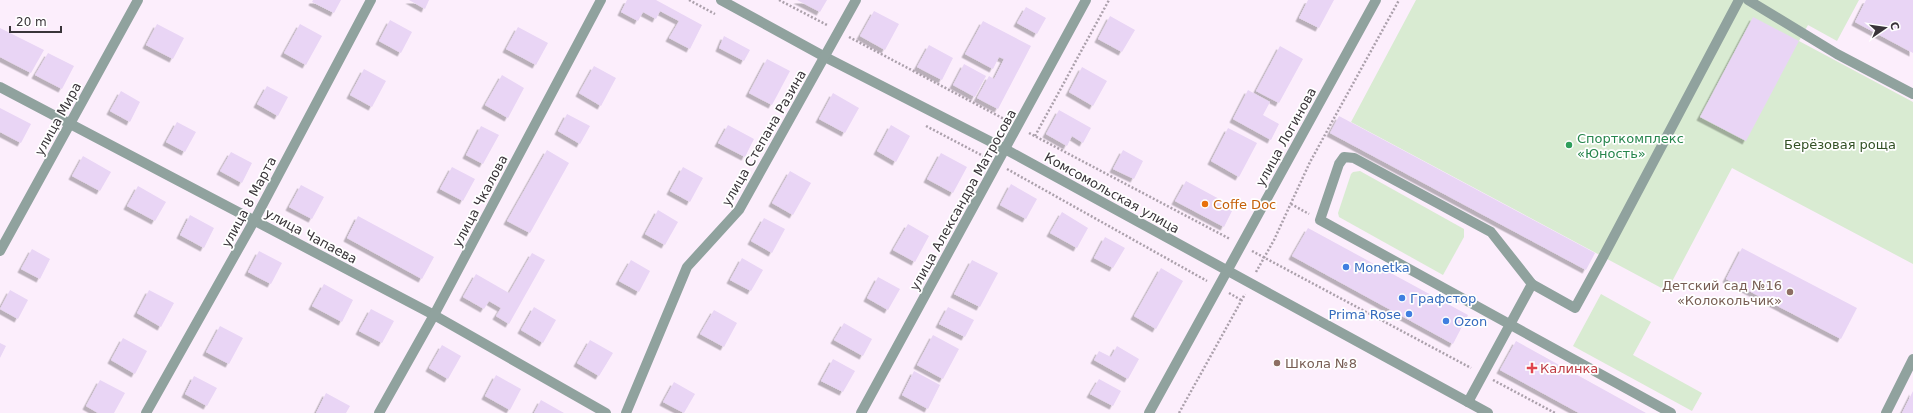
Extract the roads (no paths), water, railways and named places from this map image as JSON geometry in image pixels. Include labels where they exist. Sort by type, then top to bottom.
[{"type":"street","name":"улица Мира","points":[[0,252],[138,0]]},
{"type":"street","name":"улица 8 Марта","points":[[146,413],[254,221],[371,0]]},
{"type":"street","name":"улица Чкалова","points":[[379,413],[434,315],[601,0]]},
{"type":"street","name":"Комсомольская улица","points":[[721,0],[825,57],[1005,149],[1488,413]]},
{"type":"street","name":"улица Степана Разина","points":[[626,413],[687,266],[740,210],[856,0]]},
{"type":"street","name":"улица Александра Матросова","points":[[862,413],[1086,0]]},
{"type":"street","name":"улица Логинова","points":[[1149,413],[1376,0]]},
{"type":"street","points":[[1671,413],[1320,220],[1339,164],[1344,157],[1354,158],[1491,232],[1532,284],[1575,308],[1739,0]]},
{"type":"street","points":[[1748,0],[1837,54],[1913,94]]},
{"type":"street","name":"улица Чапаева","points":[[0,87],[434,315],[606,413]]},
{"type":"street","points":[[1468,402],[1532,284]]},
{"type":"street","points":[[1886,413],[1913,360]]},
{"type":"place","name":"Спорткомплекс «Юность»","points":[[1569,145]]},
{"type":"place","name":"Coffe Doc","points":[[1205,204]]},
{"type":"place","name":"Monetka","points":[[1346,267]]},
{"type":"place","name":"Детский сад №16 «Колокольчик»","points":[[1790,292]]},
{"type":"place","name":"Графстор","points":[[1402,298]]},
{"type":"place","name":"Prima Rose","points":[[1409,314]]},
{"type":"place","name":"Ozon","points":[[1446,321]]},
{"type":"place","name":"Школа №8","points":[[1277,363]]},
{"type":"place","name":"Калинка","points":[[1532,368]]},
{"type":"park label","name":"Берёзовая роща","points":[[1840,144]]}]
